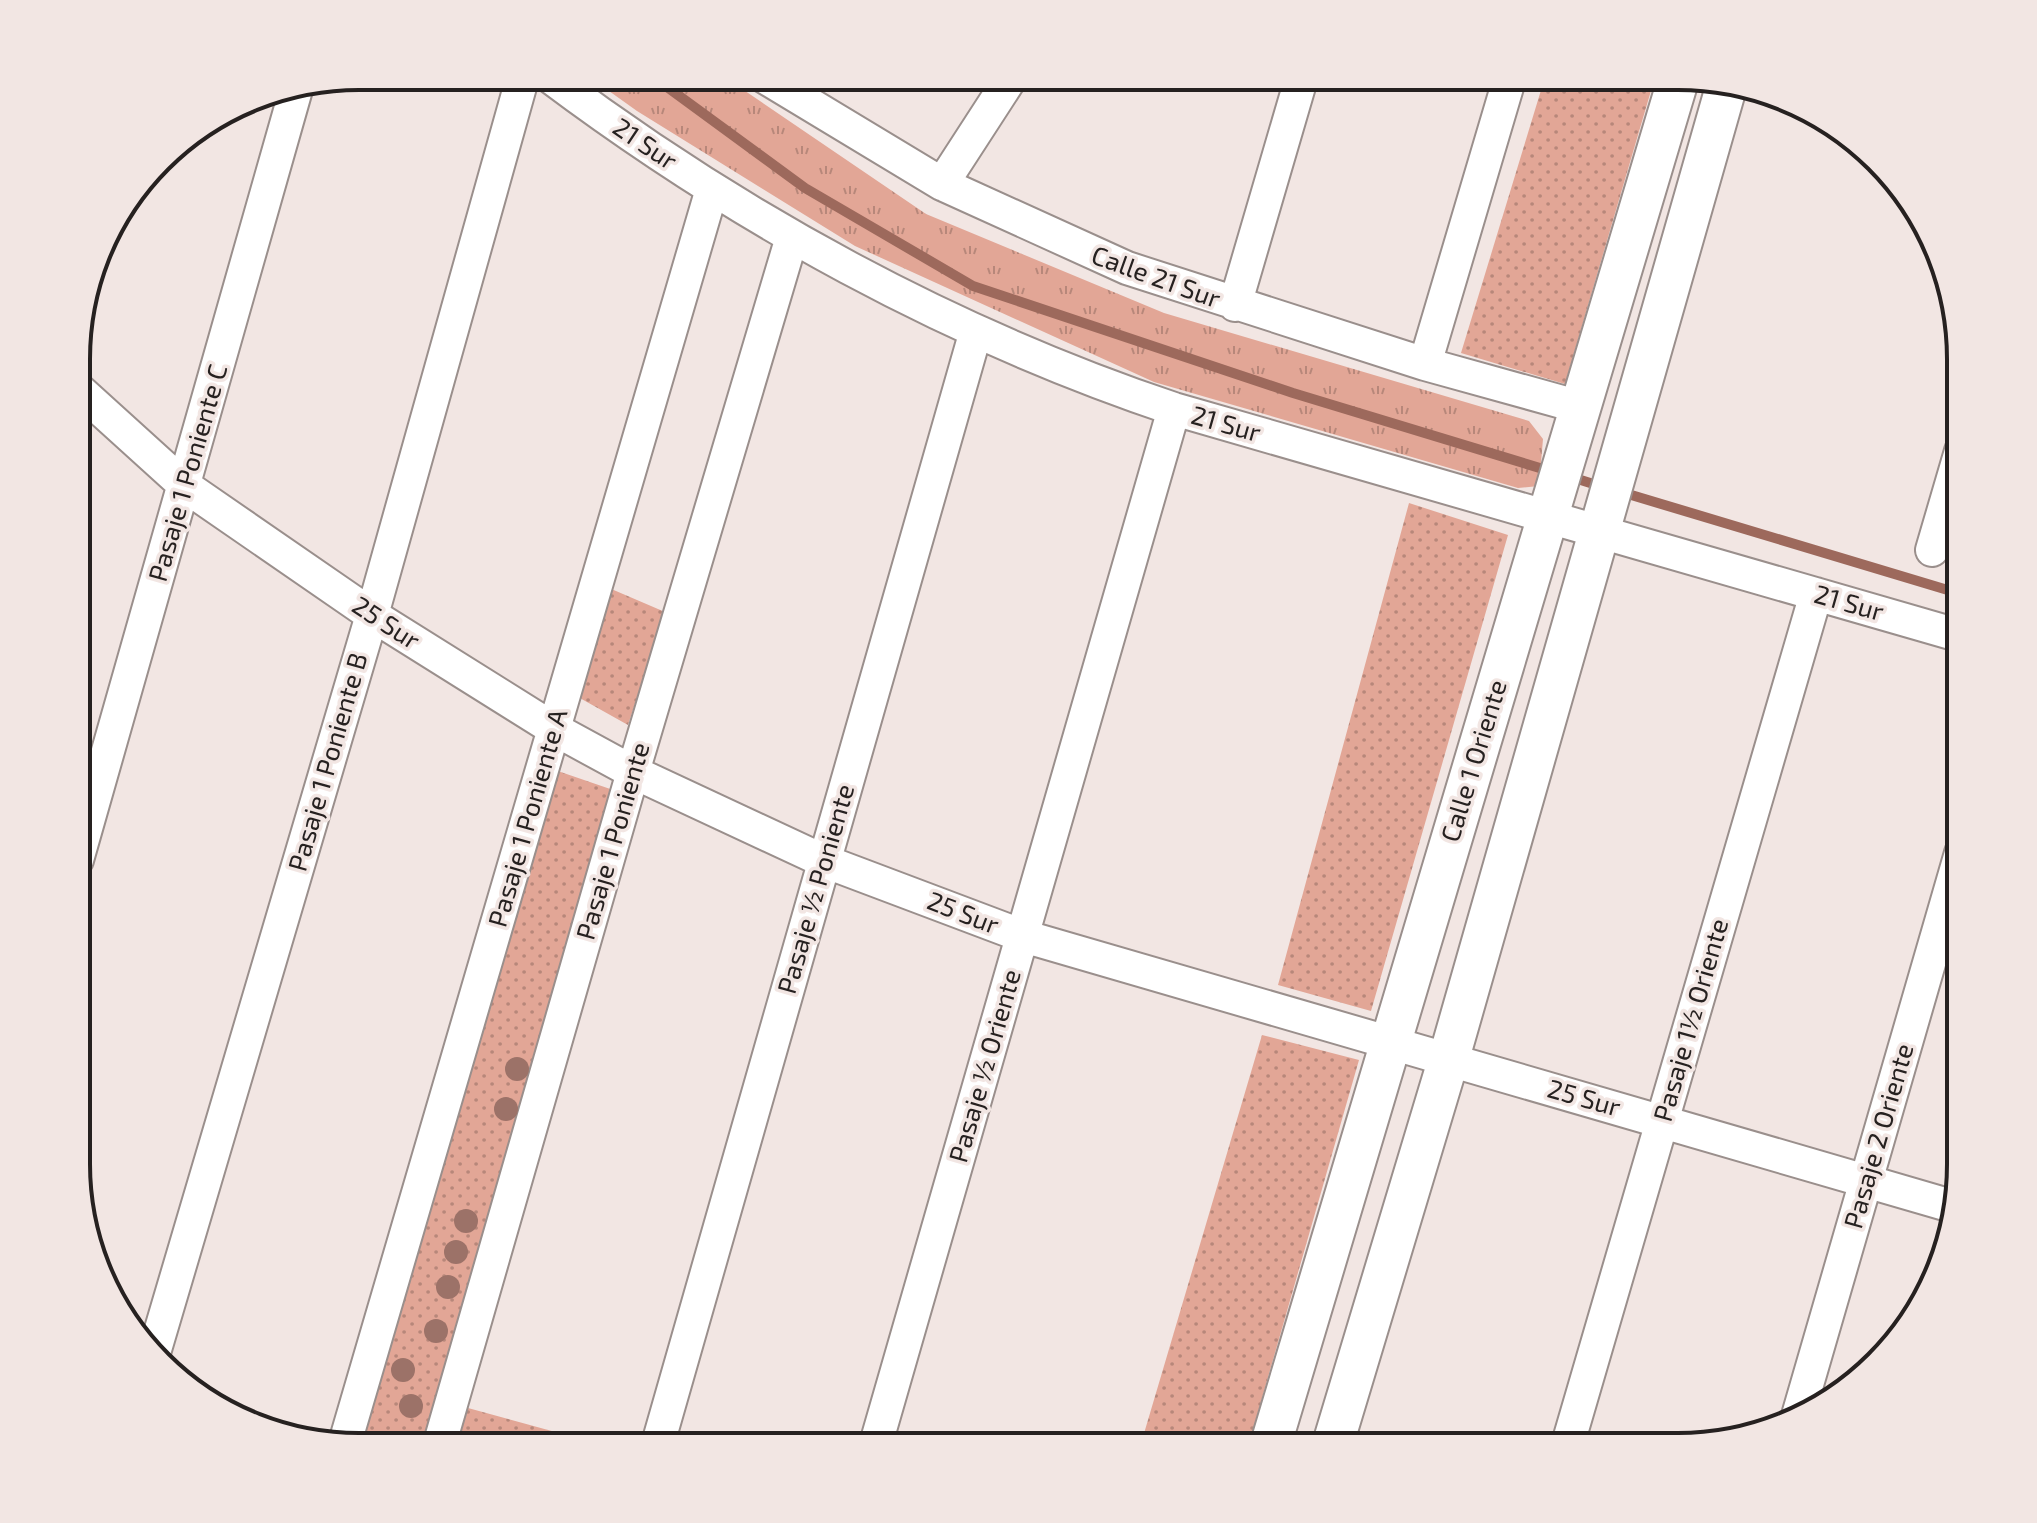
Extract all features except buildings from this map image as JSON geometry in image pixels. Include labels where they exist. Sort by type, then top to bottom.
[{"type":"street","name":"Pasaje 1 Poniente B","points":[[158,1341],[372,615],[519,90]]},
{"type":"street","name":"21 Sur","points":[[569,90],[712,189],[792,237],[976,331],[1094,382],[1174,409],[1555,488],[1606,503],[1816,594],[1946,632]]},
{"type":"street","name":"Calle 21 Sur","points":[[787,90],[942,184],[1090,253],[1235,305],[1425,364],[1580,407]]},
{"type":"street","points":[[942,184],[1003,90]]},
{"type":"street","points":[[1235,305],[1298,91]]},
{"type":"street","points":[[1425,364],[1506,91]]},
{"type":"street","name":"Calle 1 Oriente","points":[[1274,1433],[1675,91]]},
{"type":"street","points":[[1336,1433],[1449,1058],[1724,94]]},
{"type":"street","name":"Pasaje 1 Poniente C","points":[[91,813],[294,98]]},
{"type":"street","name":"Pasaje 1 Poniente A","points":[[348,1432],[712,189]]},
{"type":"street","name":"Pasaje 1 Poniente","points":[[443,1432],[633,772],[792,237]]},
{"type":"street","name":"Pasaje ½ Poniente","points":[[661,1432],[976,331]]},
{"type":"street","name":"25 Sur","points":[[90,400],[185,486],[372,615],[554,729],[633,772],[824,861],[1023,936],[1944,1204]]},
{"type":"street","name":"Pasaje ½ Oriente","points":[[879,1432],[1174,409]]},
{"type":"street","points":[[1932,550],[1946,502]]},
{"type":"street","name":"Pasaje 1½ Oriente","points":[[1571,1433],[1816,594]]},
{"type":"street","name":"Pasaje 2 Oriente","points":[[1802,1402],[1946,905]]},
{"type":"green space","points":[[608,90],[744,90],[926,214],[1164,313],[1529,421],[1543,439],[1539,486],[1518,488],[1154,382],[855,246]]},
{"type":"green space","points":[[1541,91],[1651,91],[1565,384],[1461,353]]},
{"type":"green space","points":[[1409,503],[1508,535],[1371,1011],[1278,985]]},
{"type":"green space","points":[[609,588],[665,612],[628,725],[578,697]]},
{"type":"green space","points":[[552,769],[619,792],[436,1432],[361,1432]]},
{"type":"green space","points":[[1262,1035],[1359,1060],[1252,1433],[1144,1433]]},
{"type":"green space","points":[[468,1408],[556,1432],[461,1432]]},
{"type":"waterway","points":[[671,90],[805,188],[973,286],[1293,393],[1553,472]]},
{"type":"waterway","points":[[1568,476],[1603,487]]},
{"type":"waterway","points":[[1618,491],[1946,589]]}]
